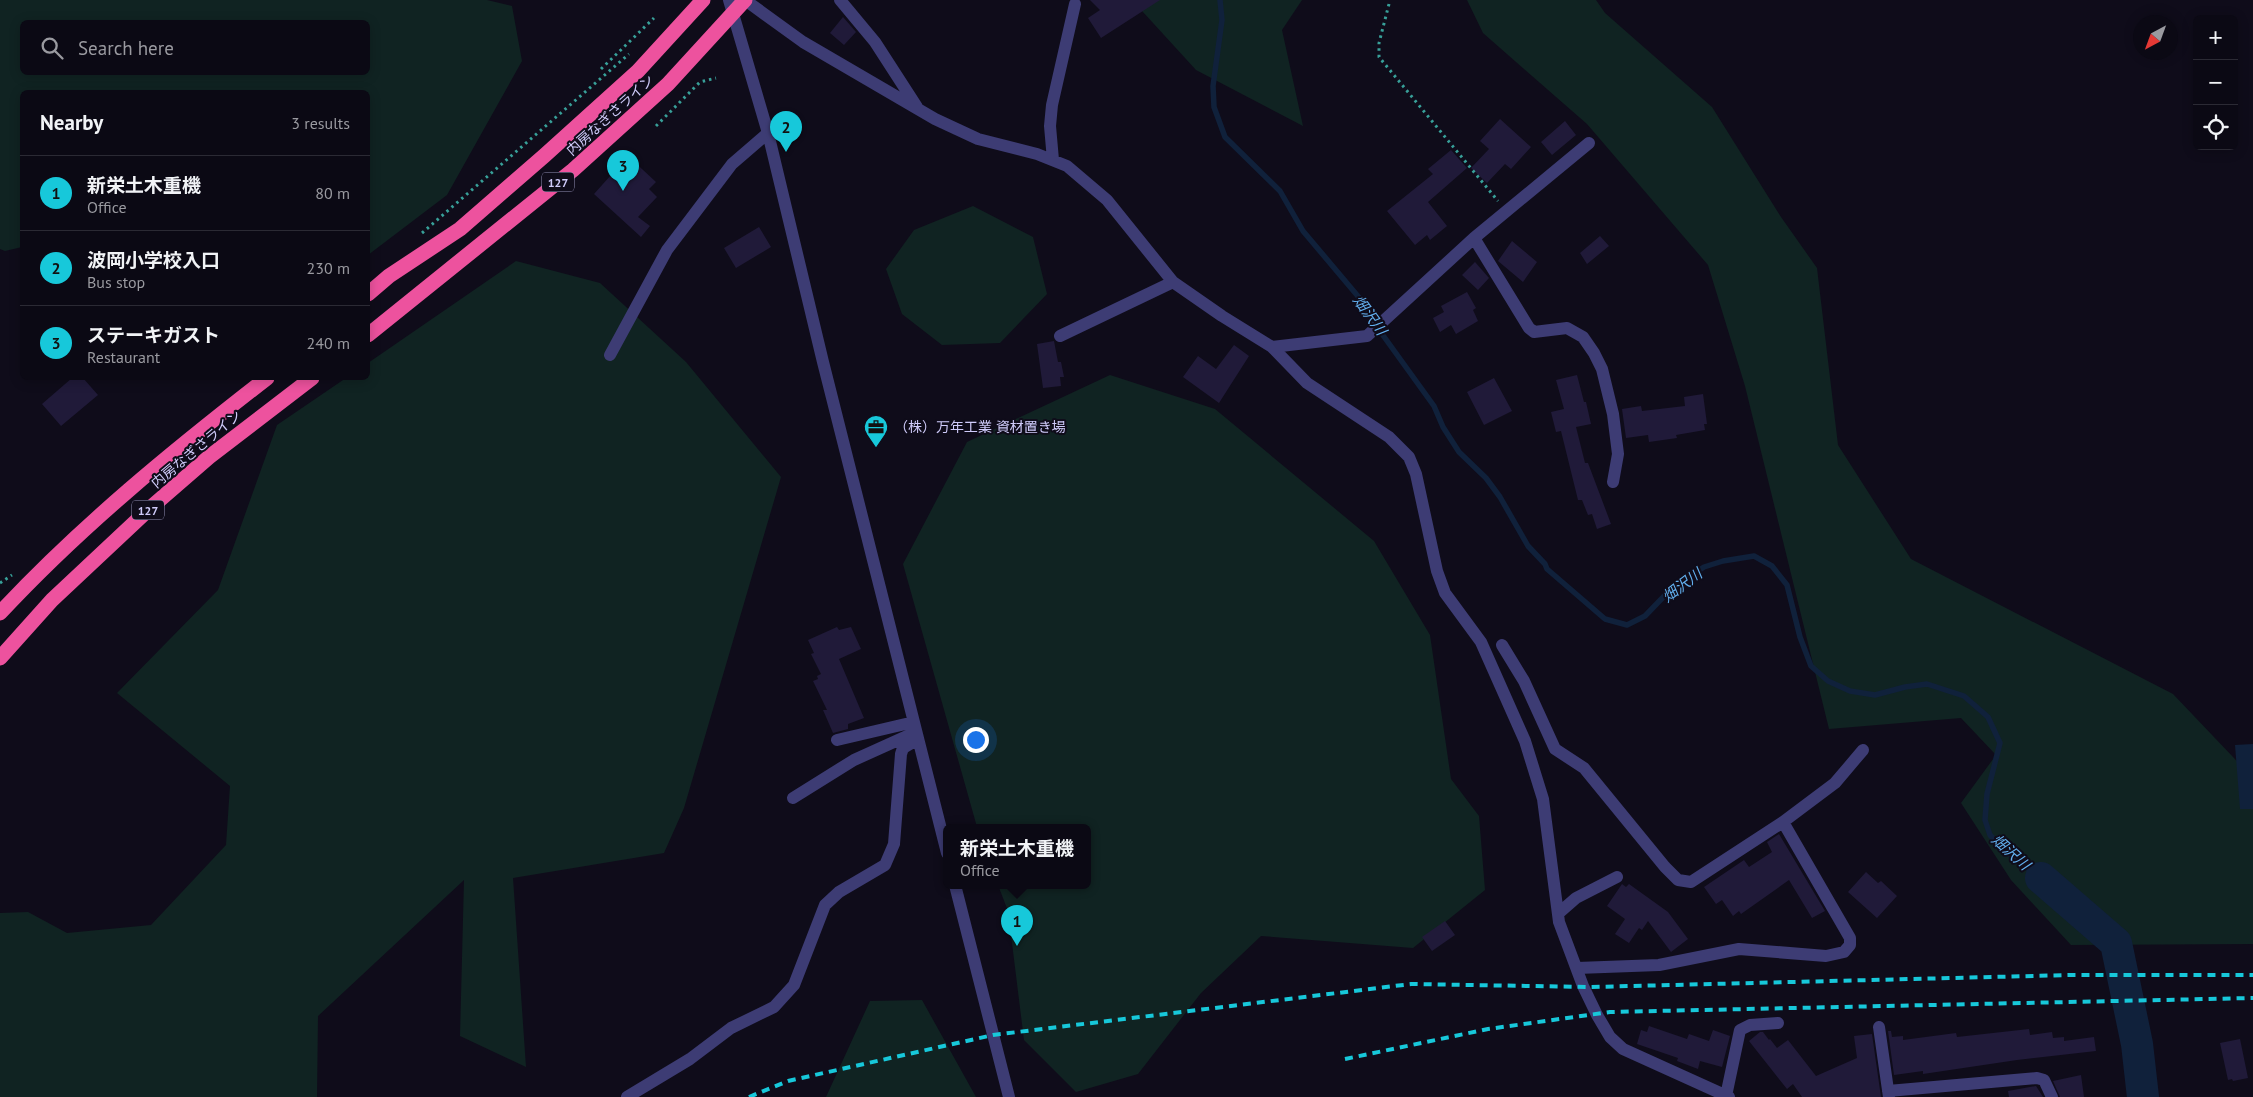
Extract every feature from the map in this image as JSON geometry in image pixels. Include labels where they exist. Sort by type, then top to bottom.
[{"type":"highway","name":"内房なぎさライン","points":[[370,292],[389,276],[460,229],[544,156],[638,71],[703,0]]},
{"type":"highway","name":"内房なぎさライン","points":[[370,333],[574,170],[668,84],[731,7],[745,0]]},
{"type":"highway","name":"内房なぎさライン","points":[[0,613],[27,584],[126,491],[264,380]]},
{"type":"highway","name":"内房なぎさライン","points":[[0,658],[52,600],[141,516],[209,457],[309,380]]},
{"type":"street","points":[[745,0],[803,42],[919,110],[978,139],[1037,154],[1068,166],[1108,200],[1173,282],[1222,316],[1272,346],[1308,383],[1389,437],[1409,457],[1416,474],[1437,571],[1445,593],[1481,642],[1525,741],[1543,799],[1560,912],[1559,922],[1597,1015],[1610,1037],[1623,1050],[1728,1097],[1740,1030],[1750,1026],[1778,1023]]},
{"type":"street","points":[[840,0],[875,42],[919,110]]},
{"type":"street","points":[[1053,160],[1050,126],[1052,105],[1076,4]]},
{"type":"street","points":[[731,7],[768,133],[823,362],[943,837]]},
{"type":"street","points":[[610,355],[666,250],[732,164],[768,133]]},
{"type":"street","points":[[1272,346],[1367,336],[1474,238],[1589,143]]},
{"type":"street","points":[[1474,238],[1529,328],[1534,332],[1567,328],[1583,337],[1594,353],[1602,369],[1612,414],[1618,454],[1613,482]]},
{"type":"street","points":[[1060,336],[1173,282]]},
{"type":"street","points":[[1502,645],[1524,681],[1556,749],[1584,768],[1665,867],[1678,880],[1691,882],[1783,822],[1835,783],[1863,750]]},
{"type":"street","points":[[837,740],[916,731]]},
{"type":"street","points":[[794,798],[854,760],[916,731]]},
{"type":"street","points":[[627,1097],[690,1059],[731,1028],[774,1007],[794,985],[825,905],[839,892],[885,865],[891,855],[894,844],[901,754],[903,748],[916,731]]},
{"type":"street","points":[[1577,968],[1659,965],[1739,949],[1826,956],[1844,952],[1850,945],[1850,938],[1783,822]]},
{"type":"street","points":[[1560,912],[1576,898],[1617,877]]},
{"type":"street","points":[[956,889],[1009,1097]]},
{"type":"street","points":[[1879,1027],[1888,1094],[2037,1078],[2044,1080],[2052,1097]]},
{"type":"path","points":[[1389,4],[1380,43],[1380,57],[1506,211]]},
{"type":"path","points":[[601,69],[654,18]]},
{"type":"path","points":[[418,236],[630,53]]},
{"type":"path","points":[[656,126],[700,82],[716,78]]},
{"type":"green space","points":[[0,0],[487,0],[512,6],[522,61],[447,195],[370,253],[370,90],[20,90],[20,247],[5,251],[0,249]]},
{"type":"green space","points":[[1132,0],[1302,0],[1282,30],[1303,126],[1196,70]]},
{"type":"green space","points":[[1467,0],[1596,0],[1605,13],[1712,107],[1781,217],[1817,268],[1838,445],[1911,559],[2173,694],[2253,778],[2253,944],[2071,945],[2011,880],[1961,803],[1996,755],[1961,718],[1829,729],[1745,386],[1708,265],[1587,124],[1483,33]]},
{"type":"green space","points":[[973,206],[1033,237],[1047,294],[1000,343],[942,345],[902,314],[886,269],[914,230]]},
{"type":"green space","points":[[516,261],[600,283],[686,362],[781,477],[684,808],[664,853],[513,878],[526,1067],[460,1036],[464,880],[318,1016],[317,1097],[0,1097],[0,913],[28,912],[67,933],[151,925],[226,845],[230,786],[117,693],[218,590],[277,425],[343,380],[370,380],[370,362]]},
{"type":"green space","points":[[1110,375],[1215,409],[1374,541],[1430,635],[1451,779],[1479,816],[1485,890],[1413,948],[1261,936],[1201,993],[1138,1074],[1076,1092],[1024,1040],[1008,911],[1000,889],[1091,889],[1091,824],[976,824],[903,564],[967,442]]},
{"type":"green space","points":[[922,1000],[976,1097],[826,1097],[870,1001]]},
{"type":"water","points":[[2253,744],[2253,809],[2240,809],[2235,745]]},
{"type":"building","points":[[1090,0],[1160,0],[1101,38],[1088,18],[1100,10]]},
{"type":"building","points":[[843,17],[856,32],[844,45],[830,33]]},
{"type":"building","points":[[1500,119],[1531,147],[1511,169],[1505,164],[1487,183],[1471,168],[1489,149],[1480,141]]},
{"type":"building","points":[[1565,121],[1576,135],[1552,155],[1541,142]]},
{"type":"building","points":[[1451,150],[1467,168],[1428,202],[1447,226],[1430,240],[1427,235],[1415,245],[1387,211],[1433,174],[1428,169]]},
{"type":"building","points":[[628,156],[656,182],[649,189],[657,197],[638,217],[650,226],[641,237],[594,194]]},
{"type":"building","points":[[759,227],[771,247],[736,268],[724,248]]},
{"type":"building","points":[[1600,236],[1609,246],[1587,264],[1580,253]]},
{"type":"building","points":[[1512,241],[1537,262],[1523,282],[1498,261]]},
{"type":"building","points":[[1475,262],[1489,278],[1478,290],[1462,275]]},
{"type":"building","points":[[1467,292],[1476,308],[1473,310],[1478,321],[1456,334],[1451,325],[1440,332],[1433,318],[1444,312],[1441,306]]},
{"type":"building","points":[[1054,341],[1058,362],[1061,362],[1064,377],[1060,377],[1061,386],[1043,388],[1037,344]]},
{"type":"building","points":[[1234,345],[1249,356],[1219,403],[1183,377],[1198,356],[1216,369]]},
{"type":"building","points":[[1577,375],[1591,424],[1576,427],[1585,463],[1588,463],[1611,524],[1597,529],[1592,514],[1588,515],[1582,500],[1578,500],[1561,431],[1556,432],[1551,412],[1564,409],[1556,380]]},
{"type":"building","points":[[1494,378],[1512,411],[1484,425],[1467,392]]},
{"type":"building","points":[[70,380],[85,380],[98,395],[61,426],[42,404]]},
{"type":"building","points":[[1703,394],[1707,424],[1704,424],[1705,430],[1676,435],[1677,438],[1649,442],[1648,435],[1626,438],[1622,409],[1641,406],[1642,411],[1685,406],[1684,397]]},
{"type":"building","points":[[837,627],[839,630],[851,627],[861,649],[839,659],[864,718],[848,724],[848,729],[833,733],[823,710],[827,710],[813,681],[818,679],[817,676],[821,674],[811,654],[814,653],[808,640]]},
{"type":"building","points":[[1779,834],[1825,911],[1812,918],[1789,880],[1741,914],[1739,911],[1733,916],[1722,900],[1716,904],[1704,887],[1744,860],[1749,867],[1772,852],[1767,842]]},
{"type":"building","points":[[1866,872],[1878,883],[1881,881],[1897,896],[1877,918],[1848,892]]},
{"type":"building","points":[[1622,884],[1626,887],[1629,884],[1668,912],[1688,939],[1671,952],[1648,921],[1642,930],[1639,928],[1629,943],[1615,934],[1625,919],[1607,906]]},
{"type":"building","points":[[1445,921],[1455,935],[1432,951],[1422,937]]},
{"type":"building","points":[[1649,1026],[1687,1039],[1689,1034],[1709,1041],[1713,1030],[1730,1036],[1722,1067],[1700,1061],[1698,1069],[1677,1061],[1678,1058],[1637,1044],[1641,1030],[1647,1032]]},
{"type":"building","points":[[2029,1029],[2030,1035],[2052,1032],[2053,1038],[2064,1037],[2064,1041],[2094,1037],[2096,1051],[1923,1074],[1923,1071],[1894,1075],[1888,1031],[1891,1031],[1892,1037],[1903,1036],[1903,1040],[1956,1033],[1957,1037]]},
{"type":"building","points":[[1760,1032],[1763,1032],[1777,1048],[1788,1040],[1816,1076],[1857,1058],[1854,1036],[1872,1034],[1881,1097],[1802,1097],[1793,1084],[1787,1089],[1749,1041]]},
{"type":"building","points":[[2240,1039],[2248,1078],[2228,1080],[2220,1043]]},
{"type":"building","points":[[2081,1075],[2084,1097],[2060,1097],[2053,1081]]},
{"type":"building","points":[[2036,1086],[2043,1097],[2009,1097],[2008,1091]]},
{"type":"waterway","name":"畑沢川","points":[[1220,0],[1222,20],[1213,86],[1214,107],[1225,137],[1280,191],[1303,231],[1362,301],[1377,327],[1434,406],[1443,427],[1459,452],[1486,478],[1500,497],[1528,546],[1545,564],[1547,569],[1605,619],[1627,625],[1645,616],[1671,589],[1704,567],[1723,561],[1754,556],[1772,566],[1787,585],[1800,637],[1811,666],[1828,681],[1850,691],[1875,695],[1905,687],[1927,684],[1964,696],[1988,717],[2000,743],[1987,794],[1985,820],[1990,835],[2005,851],[2041,878]]},
{"type":"waterway","name":"畑沢川","points":[[2041,878],[2116,943],[2137,1044],[2143,1097]]},
{"type":"railway","points":[[749,1097],[788,1081],[993,1035],[1411,984],[1591,987],[2072,975],[2253,975]]},
{"type":"railway","points":[[1345,1059],[1488,1029],[1610,1012],[2253,998]]},
{"type":"place","name":"波岡小学校入口","points":[[786,152]]},
{"type":"place","name":"ステーキガスト","points":[[623,191]]},
{"type":"place","name":"（株）万年工業 資材置き場","points":[[876,448]]},
{"type":"place","name":"新栄土木重機","points":[[1017,946]]}]
